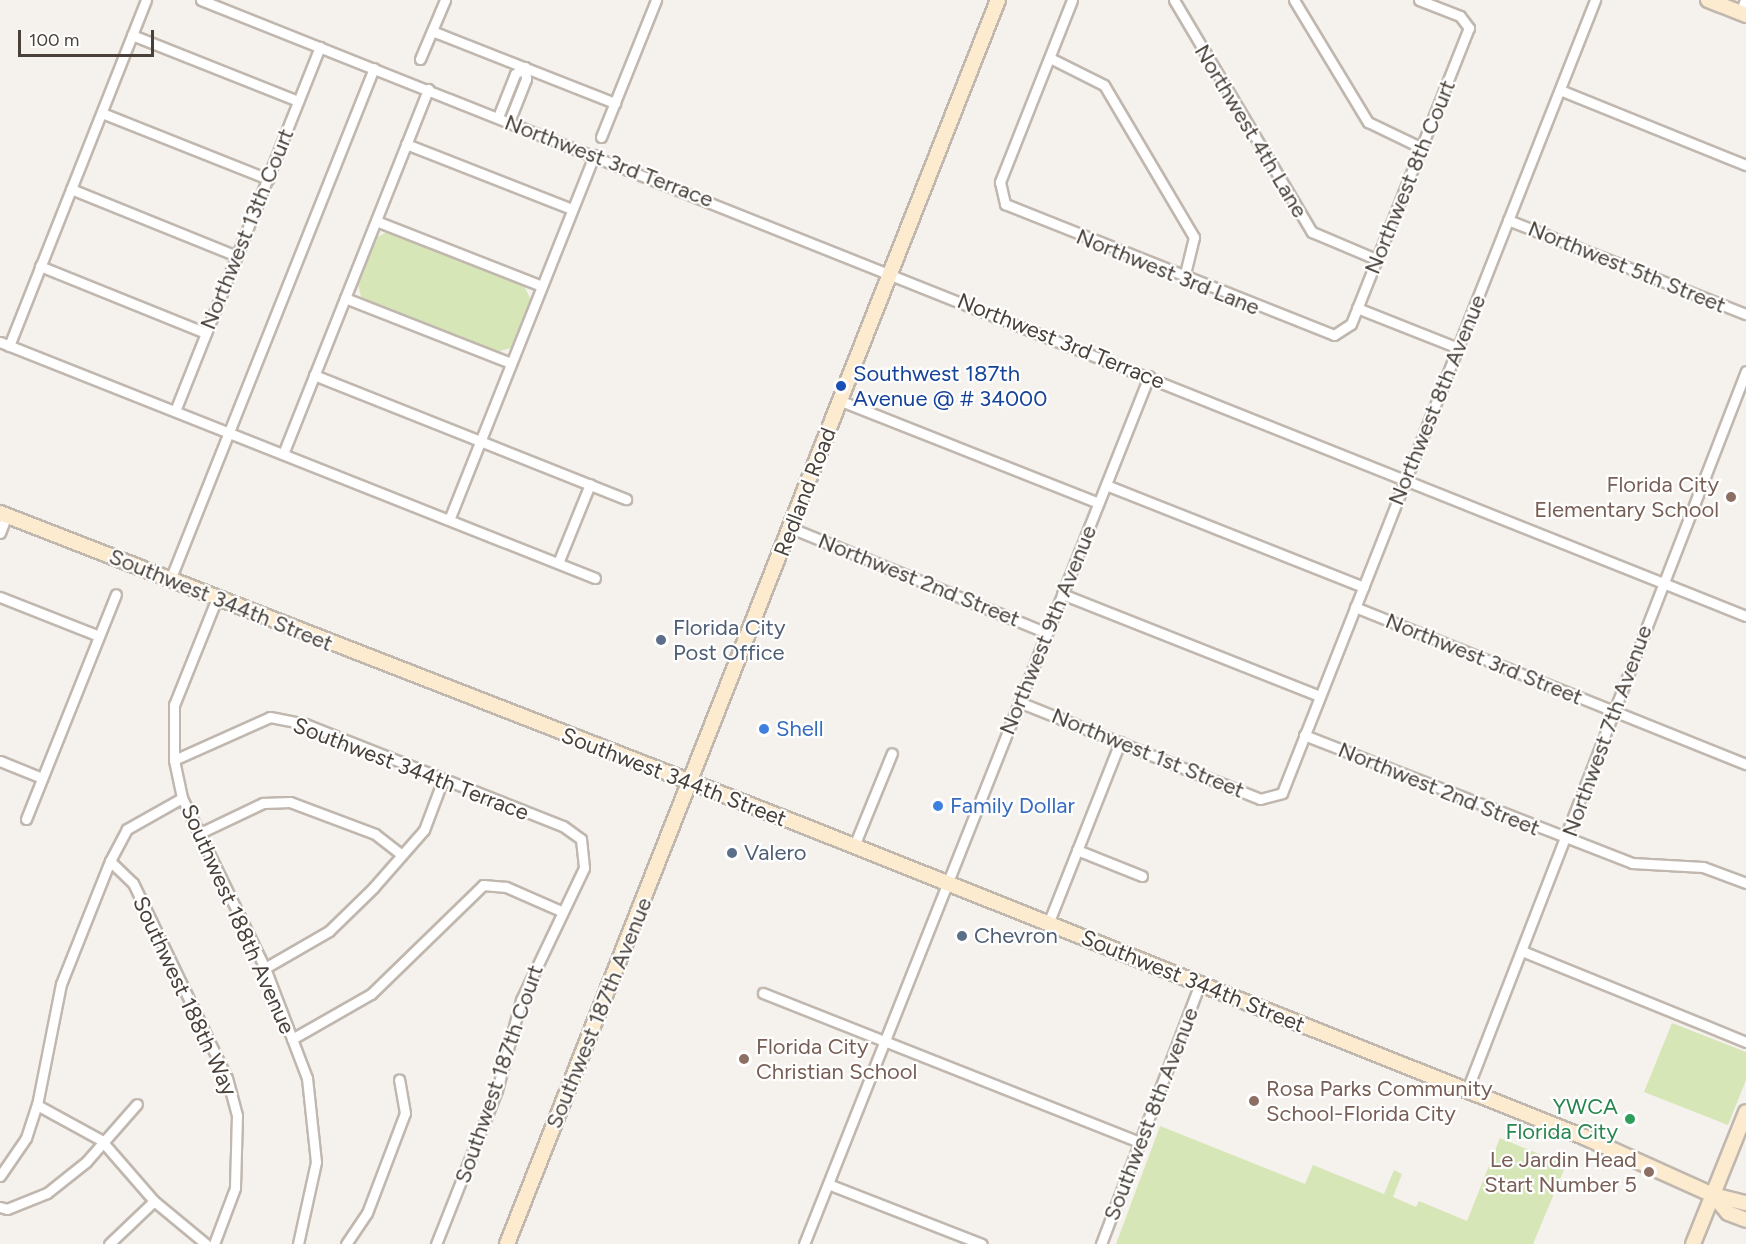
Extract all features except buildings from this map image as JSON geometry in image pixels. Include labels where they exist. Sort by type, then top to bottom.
[{"type":"main road","name":"Redland Road","points":[[690,783],[998,0]]},
{"type":"main road","points":[[1708,0],[1744,9]]},
{"type":"main road","name":"Southwest 344th Street","points":[[3,514],[950,884],[1467,1090],[1713,1195],[1746,1203]]},
{"type":"main road","name":"Southwest 187th Avenue","points":[[507,1244],[690,783]]},
{"type":"main road","points":[[1693,1244],[1746,1112]]},
{"type":"main road","name":"Southwest 344th Street","points":[[1713,1195],[1728,1213],[1746,1220]]},
{"type":"street","points":[[146,0],[40,266],[4,344],[595,578]]},
{"type":"street","name":"Northwest 3rd Terrace","points":[[201,0],[1406,478],[1746,616]]},
{"type":"street","points":[[420,58],[445,0]]},
{"type":"street","points":[[601,137],[656,0]]},
{"type":"street","points":[[1072,0],[1050,58],[1104,85],[1194,237],[1184,278]]},
{"type":"street","name":"Northwest 4th Lane","points":[[1174,0],[1312,232],[1376,259]]},
{"type":"street","points":[[1294,0],[1368,122],[1420,147]]},
{"type":"street","name":"Northwest 8th Court","points":[[1339,334],[1357,308],[1420,147],[1464,46],[1468,28],[1460,16],[1419,0]]},
{"type":"street","name":"Northwest 8th Avenue","points":[[1276,798],[1320,696],[1595,0]]},
{"type":"street","points":[[432,31],[615,103]]},
{"type":"street","points":[[132,35],[298,101]]},
{"type":"street","name":"Northwest 13th Court","points":[[175,411],[320,47]]},
{"type":"street","name":"Northwest 3rd Lane","points":[[1050,58],[1000,182],[1001,199],[1010,208],[1184,278],[1339,334]]},
{"type":"street","points":[[498,117],[515,74],[525,67]]},
{"type":"street","points":[[509,122],[526,80],[525,67]]},
{"type":"street","points":[[170,580],[374,68]]},
{"type":"street","points":[[283,454],[428,89]]},
{"type":"street","points":[[1560,90],[1746,165]]},
{"type":"street","points":[[102,113],[268,179]]},
{"type":"street","points":[[406,144],[572,209]]},
{"type":"street","points":[[449,520],[594,155]]},
{"type":"street","points":[[71,189],[237,256]]},
{"type":"street","name":"Northwest 5th Street","points":[[1509,220],[1746,314]]},
{"type":"street","points":[[376,221],[542,286]]},
{"type":"street","points":[[40,266],[206,333]]},
{"type":"street","points":[[345,298],[511,363]]},
{"type":"street","points":[[1357,308],[1458,348]]},
{"type":"street","name":"Northwest 7th Avenue","points":[[1467,1090],[1568,838],[1662,582],[1746,371]]},
{"type":"street","points":[[314,375],[626,499]]},
{"type":"street","name":"Northwest 9th Avenue","points":[[804,1244],[884,1041],[950,884],[1019,702],[1149,376]]},
{"type":"street","points":[[841,401],[1099,503]]},
{"type":"street","points":[[558,563],[590,484]]},
{"type":"street","points":[[1106,485],[1363,586]]},
{"type":"street","points":[[0,533],[3,514]]},
{"type":"street","name":"Northwest 2nd Street","points":[[791,528],[1047,633]]},
{"type":"street","points":[[26,819],[116,594]]},
{"type":"street","points":[[1062,594],[1320,696]]},
{"type":"street","points":[[0,597],[99,636]]},
{"type":"street","name":"Southwest 188th Avenue","points":[[217,598],[174,705],[174,760],[182,798],[265,968],[307,1078],[316,1134],[314,1185],[301,1243]]},
{"type":"street","name":"Northwest 3rd Street","points":[[1355,607],[1746,764]]},
{"type":"street","name":"Northwest 1st Street","points":[[1019,702],[1260,799],[1276,798]]},
{"type":"street","name":"Southwest 344th Terrace","points":[[174,760],[270,717],[305,723],[441,782],[563,826],[581,839]]},
{"type":"street","name":"Northwest 2nd Street","points":[[1304,735],[1643,866],[1703,867],[1746,883]]},
{"type":"street","points":[[1048,924],[1120,742]]},
{"type":"street","points":[[854,846],[892,753]]},
{"type":"street","points":[[0,761],[42,778]]},
{"type":"street","points":[[265,968],[329,932],[424,830],[441,782]]},
{"type":"street","points":[[0,1176],[26,1138],[37,1105],[62,984],[110,861],[127,829],[182,798]]},
{"type":"street","points":[[200,833],[263,802],[290,802],[375,834],[401,854]]},
{"type":"street","name":"Southwest 187th Court","points":[[436,1244],[497,1090],[521,1000],[584,868],[581,839]]},
{"type":"street","points":[[1077,850],[1142,876]]},
{"type":"street","name":"Southwest 188th Way","points":[[110,861],[133,883],[227,1078],[237,1115],[235,1188],[214,1244]]},
{"type":"street","points":[[292,1039],[371,994],[483,885],[506,887],[563,912]]},
{"type":"street","points":[[1522,951],[1746,1042]]},
{"type":"street","name":"Southwest 8th Avenue","points":[[1101,1244],[1200,984]]},
{"type":"street","points":[[763,993],[1140,1142]]},
{"type":"street","points":[[346,1244],[367,1213],[405,1113],[399,1080]]},
{"type":"street","points":[[0,1207],[7,1209],[47,1193],[86,1162],[101,1140],[137,1104]]},
{"type":"street","points":[[37,1105],[101,1140],[154,1201],[206,1244]]},
{"type":"street","points":[[828,1184],[981,1244]]},
{"type":"street","points":[[109,1244],[154,1201]]},
{"type":"green space","points":[[387,232],[523,284],[531,300],[511,348],[496,352],[361,297],[357,280],[374,239]]},
{"type":"green space","points":[[1672,1023],[1746,1052],[1746,1080],[1728,1125],[1644,1092]]},
{"type":"green space","points":[[1160,1126],[1305,1184],[1313,1165],[1384,1194],[1394,1170],[1402,1174],[1393,1197],[1416,1207],[1419,1201],[1467,1221],[1500,1138],[1566,1165],[1533,1244],[1116,1244]]},
{"type":"place","name":"Southwest 187th Avenue @ # 34000","points":[[841,386]]},
{"type":"place","name":"Florida City Elementary School","points":[[1731,497]]},
{"type":"place","name":"Florida City Post Office","points":[[661,640]]},
{"type":"place","name":"Shell","points":[[764,729]]},
{"type":"place","name":"Family Dollar","points":[[938,806]]},
{"type":"place","name":"Valero","points":[[732,853]]},
{"type":"place","name":"Chevron","points":[[962,936]]},
{"type":"place","name":"Florida City Christian School","points":[[744,1059]]},
{"type":"place","name":"Rosa Parks Community School-Florida City","points":[[1254,1101]]},
{"type":"place","name":"YWCA Florida City","points":[[1630,1119]]},
{"type":"place","name":"Le Jardin Head Start Number 5","points":[[1649,1172]]}]
